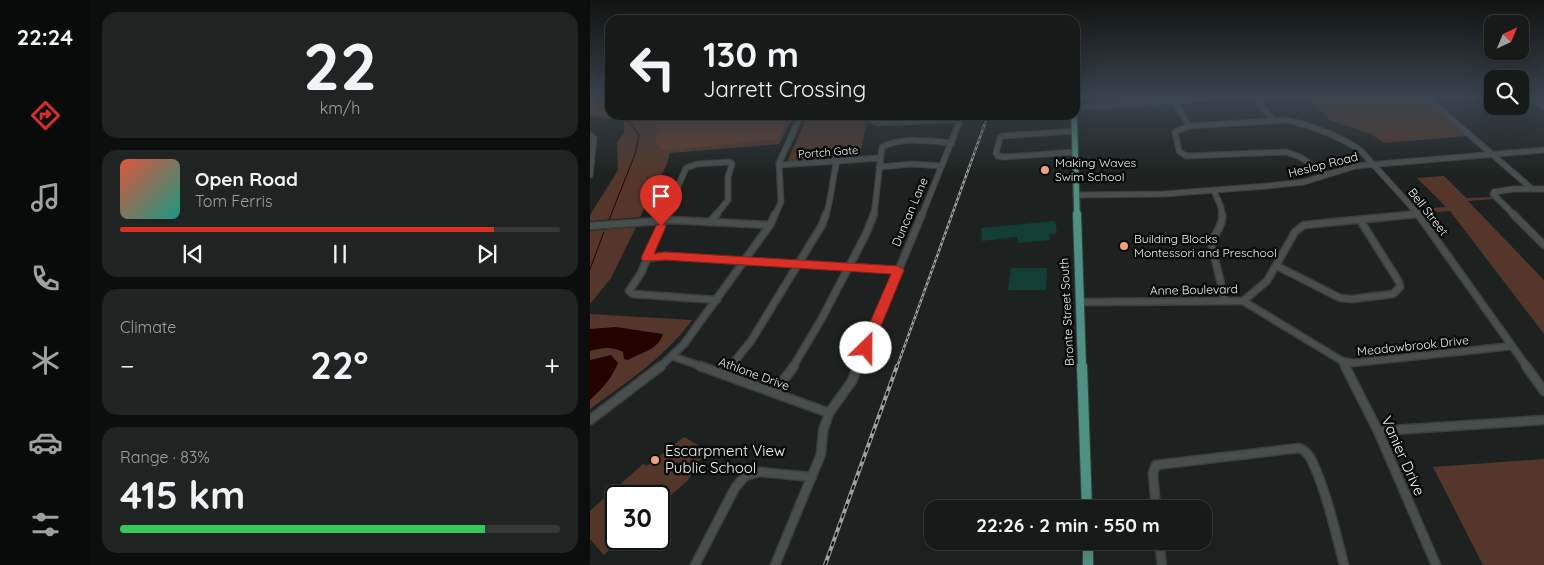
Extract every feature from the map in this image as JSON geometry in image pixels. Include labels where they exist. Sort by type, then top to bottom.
[{"type":"main road","name":"Bronte Street South","points":[[1074,124],[1087,500]]},
{"type":"main road","points":[[1088,550],[1088,565]]},
{"type":"street","points":[[590,420],[672,356],[693,334],[770,225],[779,209],[781,198],[779,165],[797,124]]},
{"type":"street","name":"Duncan Lane","points":[[774,565],[821,454],[829,413],[852,381],[959,124]]},
{"type":"street","name":"Bell Street","points":[[1189,126],[1212,124]]},
{"type":"street","name":"Bell Street","points":[[1303,124],[1350,143],[1361,151],[1418,214],[1544,391]]},
{"type":"street","points":[[1458,124],[1531,188]]},
{"type":"street","points":[[1189,126],[1177,130],[1174,134],[1179,151],[1186,156],[1286,152],[1300,157],[1326,174]]},
{"type":"street","points":[[1074,131],[1003,136],[1000,138],[996,153],[998,156],[1004,157],[1075,152]]},
{"type":"street","points":[[590,136],[594,138],[594,147],[590,175]]},
{"type":"street","points":[[774,393],[795,367],[812,340],[874,215],[879,191],[878,168],[882,147],[887,144],[920,141],[952,143]]},
{"type":"street","name":"Heslop Road","points":[[1076,194],[1142,195],[1214,191],[1304,182],[1355,166],[1544,150]]},
{"type":"street","name":"Portch Gate","points":[[779,165],[879,158]]},
{"type":"street","points":[[724,375],[751,342],[829,210],[832,178],[837,161]]},
{"type":"street","points":[[710,222],[728,200],[728,177],[732,164],[730,162],[697,164],[686,168],[647,258],[630,288],[631,293],[717,300]]},
{"type":"street","points":[[878,168],[913,164],[942,166]]},
{"type":"street","points":[[1544,189],[1500,190],[1493,194],[1544,245]]},
{"type":"street","points":[[1214,191],[1221,207],[1223,222],[1212,240],[1212,248],[1225,300]]},
{"type":"street","name":"Anne Boulevard","points":[[1081,302],[1243,301],[1267,282],[1295,232],[1300,227],[1311,224],[1418,214]]},
{"type":"street","points":[[590,226],[663,220],[770,225]]},
{"type":"street","points":[[1277,266],[1340,298],[1352,299],[1392,294],[1400,287],[1399,282],[1360,220]]},
{"type":"street","points":[[647,258],[665,256],[898,270]]},
{"type":"street","name":"Meadowbrook Drive","points":[[1243,301],[1342,361],[1360,363],[1512,346]]},
{"type":"street","name":"Athlone Drive","points":[[672,356],[829,413]]},
{"type":"street","name":"Vanier Drive","points":[[1342,361],[1378,431],[1436,565]]},
{"type":"street","points":[[1378,431],[1544,420]]},
{"type":"street","points":[[1155,500],[1153,473],[1156,465],[1299,448],[1305,450],[1312,460],[1335,529],[1344,565]]},
{"type":"street","points":[[695,565],[735,488],[746,475],[760,472],[812,477]]},
{"type":"street","points":[[1160,550],[1162,565]]},
{"type":"shaded area","points":[[624,124],[789,124],[779,144],[670,153],[667,164],[640,217],[590,221],[590,215],[618,170],[617,143],[624,133]]},
{"type":"shaded area","points":[[655,124],[785,124],[779,139],[662,150],[656,142],[657,129]]},
{"type":"shaded area","points":[[804,124],[867,124],[859,157],[787,162]]},
{"type":"shaded area","points":[[1343,124],[1453,124],[1467,136],[1384,143],[1371,134]]},
{"type":"shaded area","points":[[1444,176],[1466,198],[1492,197],[1494,199],[1468,201],[1544,280],[1544,334],[1450,211],[1421,213],[1418,209],[1446,207],[1417,178]]},
{"type":"shaded area","points":[[636,227],[611,278],[590,304],[590,231]]},
{"type":"shaded area","points":[[590,314],[692,320],[657,358],[590,409]]},
{"type":"shaded area","points":[[616,327],[663,334],[657,344],[649,350],[628,360],[624,359],[623,352],[610,348],[590,351],[590,329]]},
{"type":"shaded area","points":[[611,355],[618,363],[616,368],[599,392],[590,400],[590,360]]},
{"type":"shaded area","points":[[684,437],[706,450],[688,480],[670,496],[670,485],[619,485],[643,464],[647,466]]},
{"type":"shaded area","points":[[1544,459],[1544,565],[1483,565],[1433,467]]},
{"type":"shaded area","points":[[605,498],[605,550],[610,550],[604,555],[590,539],[590,511]]},
{"type":"building","points":[[1055,221],[1057,233],[1049,234],[1050,240],[1018,243],[1017,237],[982,241],[981,228]]},
{"type":"building","points":[[1011,268],[1047,268],[1046,290],[1008,290]]},
{"type":"waterway","points":[[609,220],[635,154],[639,135],[630,124]]},
{"type":"waterway","points":[[590,269],[604,232]]},
{"type":"railway","points":[[897,367],[985,124]]},
{"type":"railway","points":[[825,565],[897,366]]},
{"type":"place","name":"Making Waves Swim School","points":[[1045,170]]},
{"type":"place","name":"Building Blocks Montessori and Preschool","points":[[1124,246]]},
{"type":"place","name":"Escarpment View Public School","points":[[655,460]]},
{"type":"route","points":[[661,226],[647,258],[665,256],[898,270],[866,348]]}]
